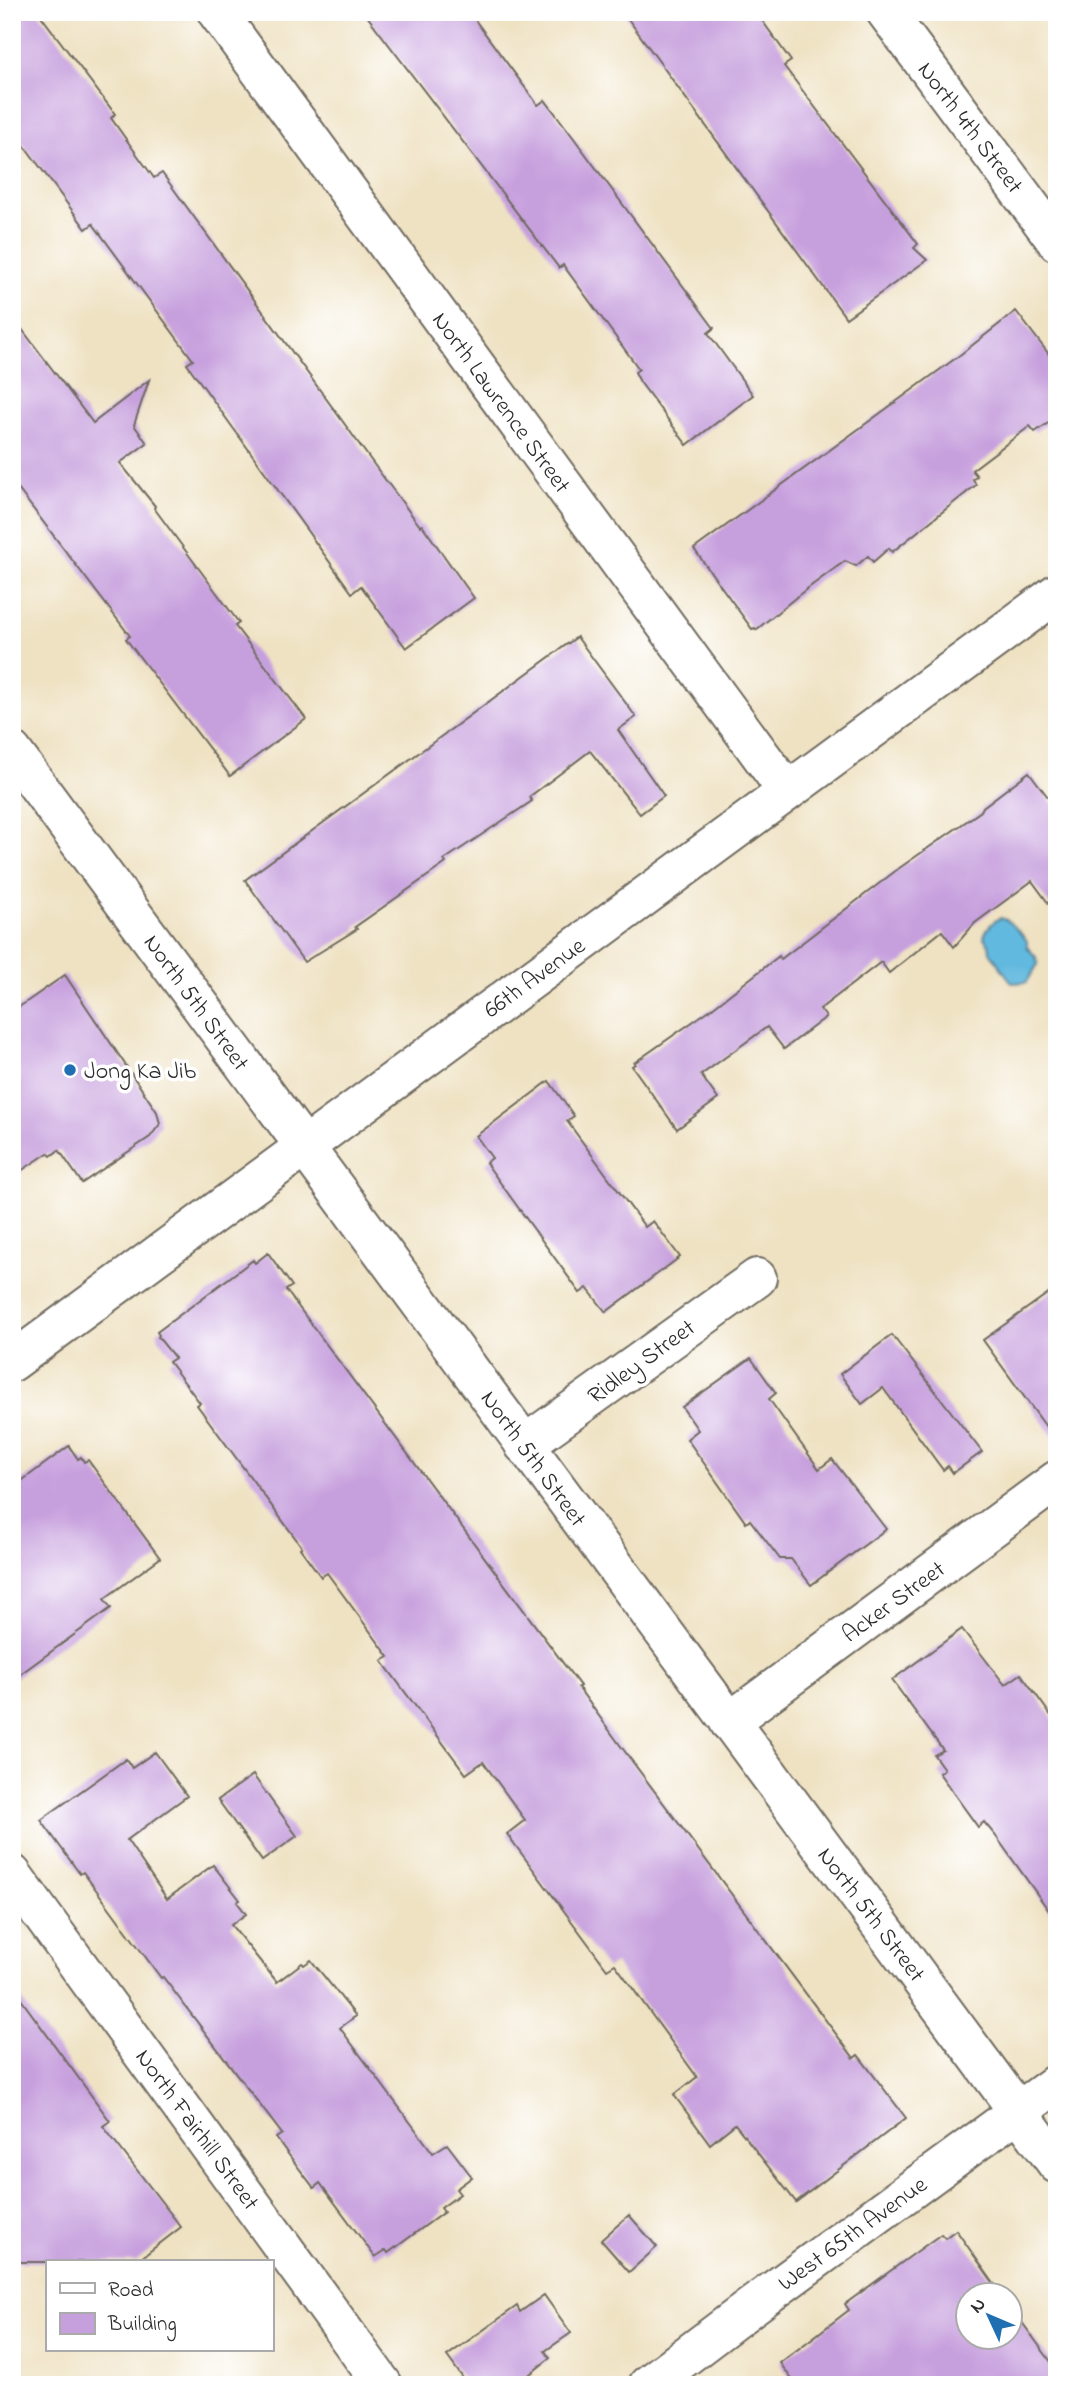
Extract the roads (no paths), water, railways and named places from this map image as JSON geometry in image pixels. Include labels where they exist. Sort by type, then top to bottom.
[{"type":"street","name":"North Lawrence Street","points":[[217,12],[787,791]]},
{"type":"street","name":"North 4th Street","points":[[886,12],[1057,242]]},
{"type":"street","name":"66th Avenue","points":[[12,1362],[1057,593]]},
{"type":"street","name":"North 5th Street","points":[[12,751],[1057,2164]]},
{"type":"street","name":"Ridley Street","points":[[524,1445],[757,1278]]},
{"type":"street","name":"Acker Street","points":[[729,1721],[1057,1480]]},
{"type":"street","name":"North Fairhill Street","points":[[12,1874],[383,2385]]},
{"type":"street","name":"West 65th Avenue","points":[[648,2385],[1057,2083]]},
{"type":"water","points":[[1001,918],[1007,920],[1023,936],[1027,947],[1036,957],[1038,964],[1027,982],[1012,983],[990,952],[989,944],[984,938],[990,926]]},
{"type":"place","name":"Jong Ka Jib","points":[[70,1070]]}]
